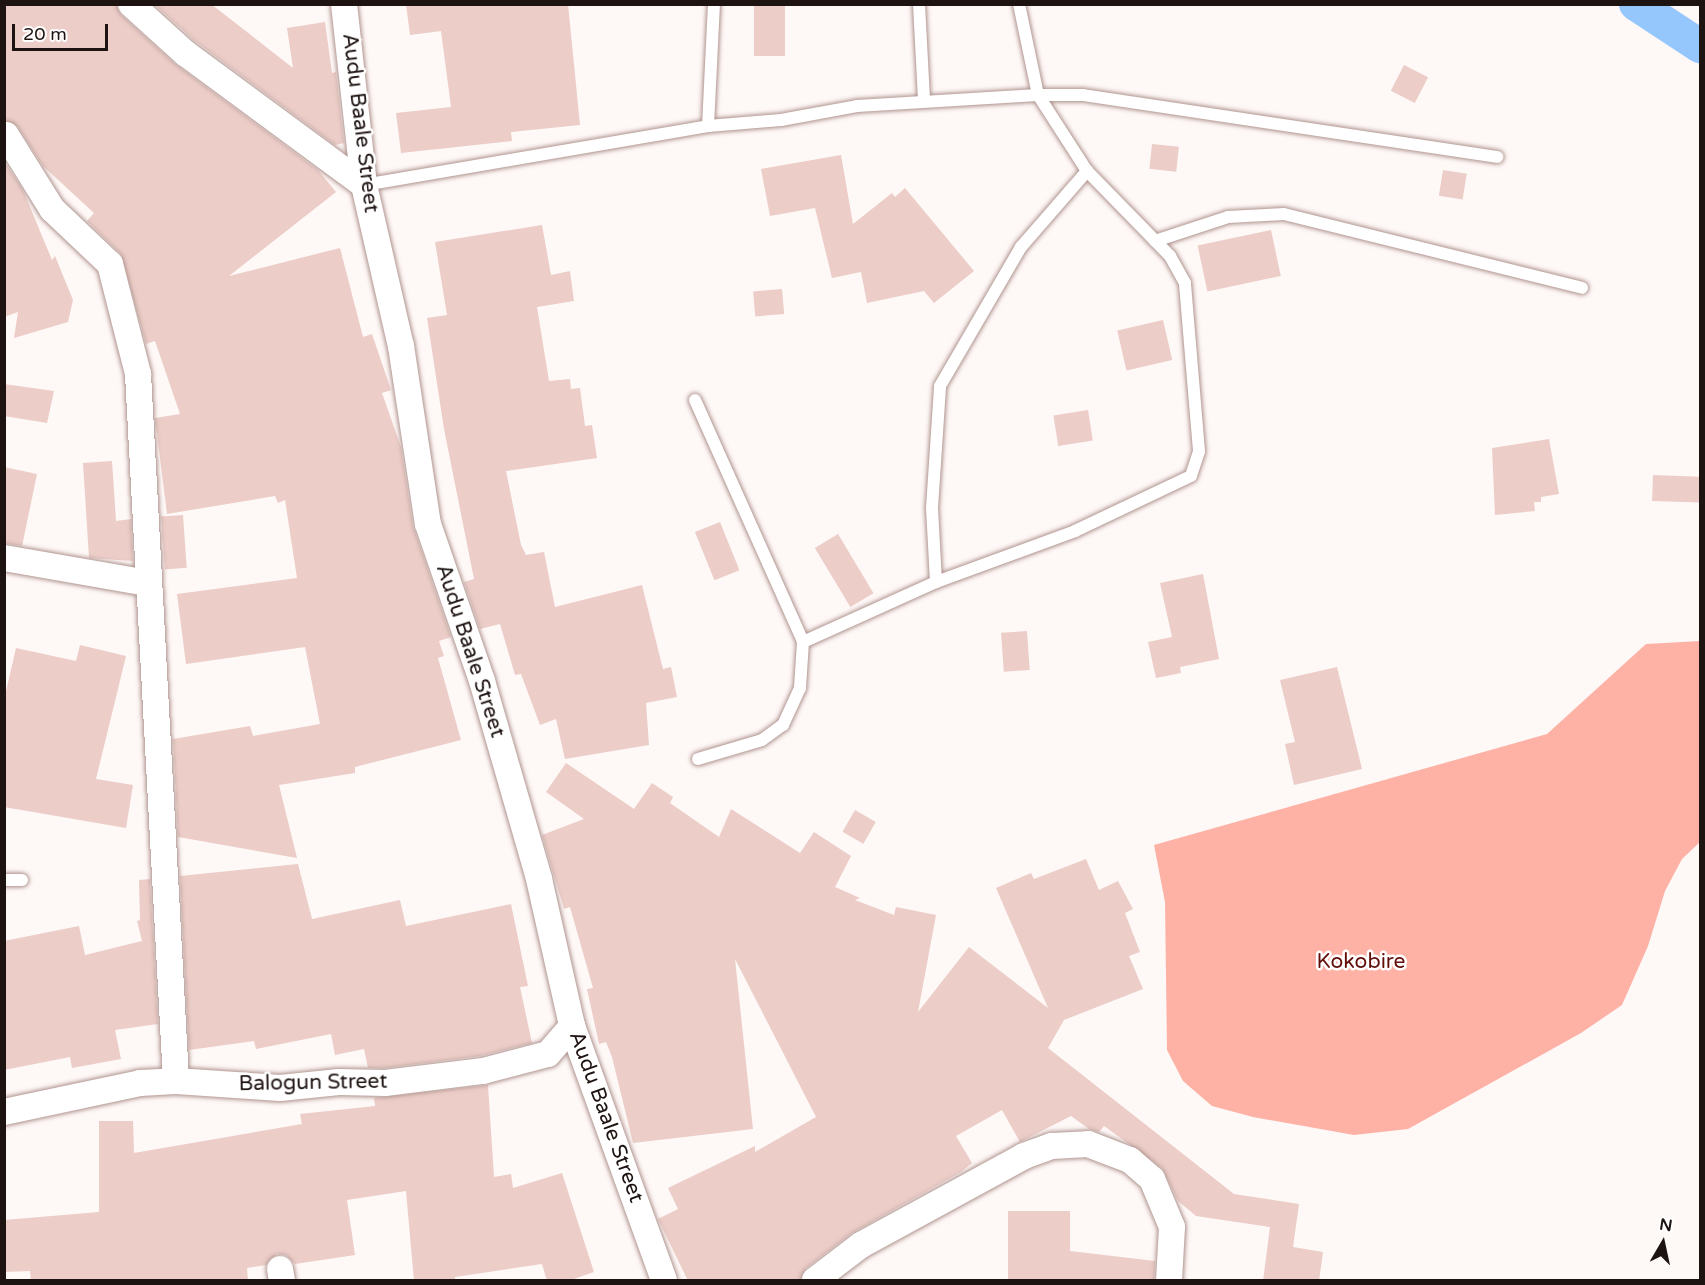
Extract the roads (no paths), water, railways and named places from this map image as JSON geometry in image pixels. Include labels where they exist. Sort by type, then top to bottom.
[{"type":"street","points":[[131,4],[185,53],[364,185]]},
{"type":"street","name":"Audu Baale Street","points":[[344,4],[364,185],[401,346],[428,524],[498,736],[539,879],[572,1026],[664,1281]]},
{"type":"street","points":[[6,135],[52,210],[110,264],[138,374],[147,584],[176,1081]]},
{"type":"street","points":[[4,558],[147,584]]},
{"type":"street","name":"Balogun Street","points":[[4,1112],[140,1083],[176,1081],[280,1088],[339,1082],[385,1083],[483,1071],[548,1054],[572,1026]]},
{"type":"street","points":[[815,1281],[861,1245],[1024,1156],[1052,1146],[1088,1144],[1130,1160],[1152,1179],[1172,1227],[1169,1281]]},
{"type":"lane","points":[[708,126],[714,4]]},
{"type":"lane","points":[[919,4],[924,99]]},
{"type":"lane","points":[[803,642],[936,582],[1075,531],[1191,476],[1199,451],[1185,283],[1170,256],[1087,171],[1038,95],[1019,4]]},
{"type":"lane","points":[[364,185],[708,126],[924,99],[1038,95],[1083,96],[1497,157]]},
{"type":"lane","points":[[936,582],[932,508],[940,386],[1021,247],[1087,171]]},
{"type":"lane","points":[[1155,241],[1228,217],[1284,214],[1582,288]]},
{"type":"lane","points":[[695,400],[803,642],[800,688],[783,725],[762,740],[698,759]]},
{"type":"lane","points":[[4,880],[22,880]]},
{"type":"waterway","points":[[1636,4],[1700,46]]},
{"type":"park label","name":"Kokobire","points":[[1361,962]]}]
